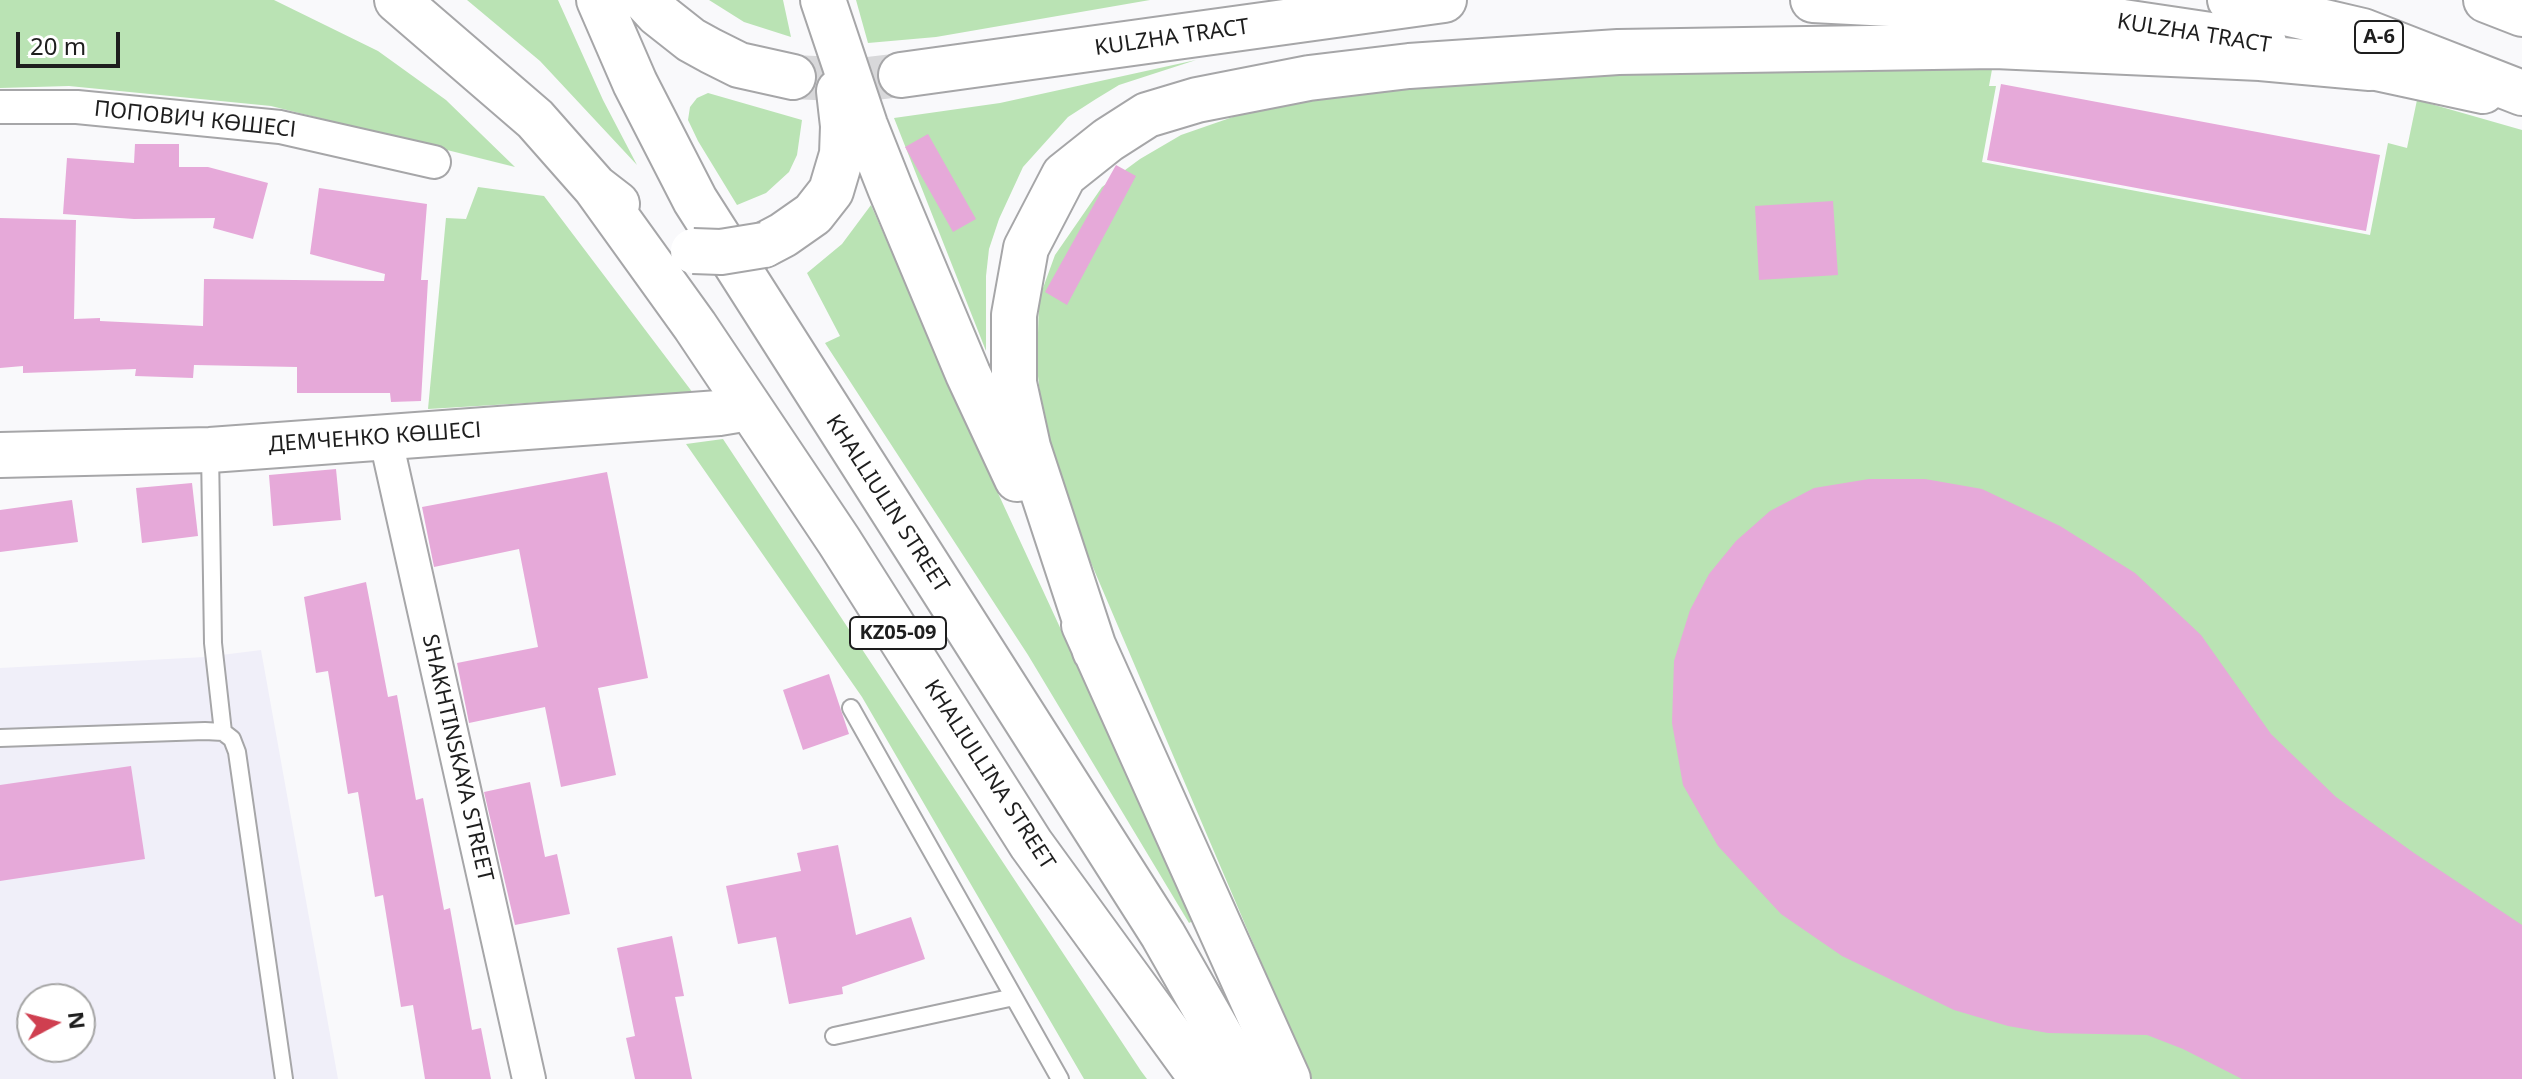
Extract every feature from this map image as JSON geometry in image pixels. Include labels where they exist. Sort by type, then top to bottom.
[{"type":"main road","name":"KHALLIULIN STREET","points":[[599,0],[623,58],[695,200],[1163,935],[1245,1079]]},
{"type":"main road","points":[[645,0],[691,40],[711,51],[739,65],[793,77]]},
{"type":"main road","name":"KULZHA TRACT","points":[[901,75],[1444,0]]},
{"type":"main road","name":"KULZHA TRACT","points":[[1813,0],[1987,9],[2123,22],[2251,40],[2522,102]]},
{"type":"main road","name":"KULZHA TRACT","points":[[2230,0],[2363,31],[2522,93]]},
{"type":"main road","points":[[398,1],[535,119],[595,187],[660,239],[693,251],[746,250],[764,245],[813,214],[831,191],[842,154],[843,126],[828,14]]},
{"type":"main road","points":[[828,14],[865,125],[968,374],[1288,1079]]},
{"type":"main road","points":[[1095,651],[1028,447],[1014,383],[1014,315],[1026,248],[1064,175],[1108,140],[1147,115],[1197,100],[1309,78],[1409,66],[1618,52],[1995,46],[2260,58],[2370,68]]},
{"type":"main road","name":"KHALIULLINA STREET","points":[[595,187],[695,326],[839,541],[1031,844],[1202,1079]]},
{"type":"main road","name":"ДЕМЧЕНКО КӨШЕСІ","points":[[0,455],[210,450],[749,408]]},
{"type":"street","name":"ПОПОВИЧ КӨШЕСІ","points":[[0,107],[77,107],[280,127],[434,162]]},
{"type":"street","name":"SHAKHTINSKAYA STREET","points":[[385,436],[529,1079]]},
{"type":"lane","points":[[210,450],[213,643],[223,732]]},
{"type":"lane","points":[[851,708],[1060,1079]]},
{"type":"lane","points":[[0,738],[205,731],[223,732],[232,739],[237,752],[284,1079]]},
{"type":"lane","points":[[834,1036],[1014,997]]},
{"type":"shaded area","points":[[261,650],[338,1079],[0,1079],[0,668],[205,657]]},
{"type":"green space","points":[[0,0],[274,0],[378,51],[446,100],[515,167],[271,106],[69,86],[0,88]]},
{"type":"green space","points":[[467,0],[558,0],[603,100],[637,165],[540,61]]},
{"type":"green space","points":[[709,0],[783,0],[791,37],[744,22]]},
{"type":"green space","points":[[856,0],[1150,0],[936,37],[868,43]]},
{"type":"green space","points":[[1196,60],[1119,85],[1096,99],[1068,117],[1023,167],[989,249],[986,351],[894,118],[1000,103]]},
{"type":"green space","points":[[1993,64],[1989,86],[1996,86],[1982,162],[2370,235],[2388,143],[2407,148],[2417,100],[2522,130],[2522,1079],[1311,1079],[1060,490],[1045,440],[1037,367],[1039,299],[1055,255],[1102,187],[1140,159],[1181,135],[1253,110],[1324,94],[1639,65]]},
{"type":"green space","points":[[708,93],[802,120],[797,155],[789,172],[766,193],[737,205],[688,120],[690,107],[697,98]]},
{"type":"green space","points":[[478,187],[544,196],[693,393],[428,409],[446,218],[466,219]]},
{"type":"green space","points":[[871,205],[979,452],[1195,920],[1189,923],[1028,655],[825,343],[840,336],[807,273],[842,244]]},
{"type":"green space","points":[[723,439],[1147,1079],[1084,1079],[862,697],[686,444]]},
{"type":"building","points":[[2001,84],[2380,155],[2366,231],[1987,160]]},
{"type":"building","points":[[928,134],[976,219],[953,232],[905,147]]},
{"type":"building","points":[[135,144],[179,144],[179,167],[208,167],[268,183],[253,239],[213,228],[215,218],[134,219],[63,214],[67,158],[134,163]]},
{"type":"building","points":[[1116,165],[1136,176],[1067,305],[1045,292]]},
{"type":"building","points":[[319,188],[427,204],[421,280],[428,280],[421,401],[391,402],[390,393],[297,393],[297,367],[194,365],[193,378],[135,376],[136,369],[23,373],[23,366],[0,368],[0,218],[76,220],[74,319],[100,318],[100,321],[203,326],[204,279],[384,281],[385,274],[310,254]]},
{"type":"building","points":[[1833,201],[1838,275],[1759,280],[1755,206]]},
{"type":"building","points":[[336,469],[341,520],[273,526],[269,475]]},
{"type":"building","points":[[607,472],[648,678],[598,688],[616,775],[561,787],[545,707],[469,723],[457,663],[538,647],[519,549],[434,567],[422,507]]},
{"type":"building","points":[[1869,479],[1925,479],[1982,489],[2060,526],[2135,573],[2201,635],[2271,734],[2336,797],[2522,925],[2522,1079],[2242,1079],[2183,1049],[2147,1035],[2048,1033],[2008,1026],[1954,1010],[1842,956],[1781,914],[1718,846],[1683,785],[1672,723],[1674,661],[1690,610],[1709,574],[1736,541],[1770,511],[1814,488]]},
{"type":"building","points":[[192,483],[198,536],[142,543],[136,488]]},
{"type":"building","points":[[72,500],[78,542],[0,552],[0,510]]},
{"type":"building","points":[[366,582],[388,697],[397,695],[416,800],[423,798],[444,910],[450,908],[472,1030],[481,1028],[491,1079],[425,1079],[413,1005],[401,1007],[383,895],[375,897],[358,792],[348,794],[328,671],[316,673],[304,597]]},
{"type":"building","points":[[829,674],[849,734],[803,750],[783,690]]},
{"type":"building","points":[[131,766],[145,859],[0,881],[0,785]]},
{"type":"building","points":[[530,782],[545,857],[557,854],[570,914],[515,925],[484,792]]},
{"type":"building","points":[[838,845],[856,935],[911,917],[925,959],[842,987],[843,994],[789,1004],[776,937],[738,944],[726,886],[801,871],[797,853]]},
{"type":"building","points":[[672,936],[684,996],[675,997],[692,1079],[635,1079],[626,1038],[635,1036],[617,948]]},
{"type":"tunnel","points":[[793,77],[859,80],[901,75]]}]
